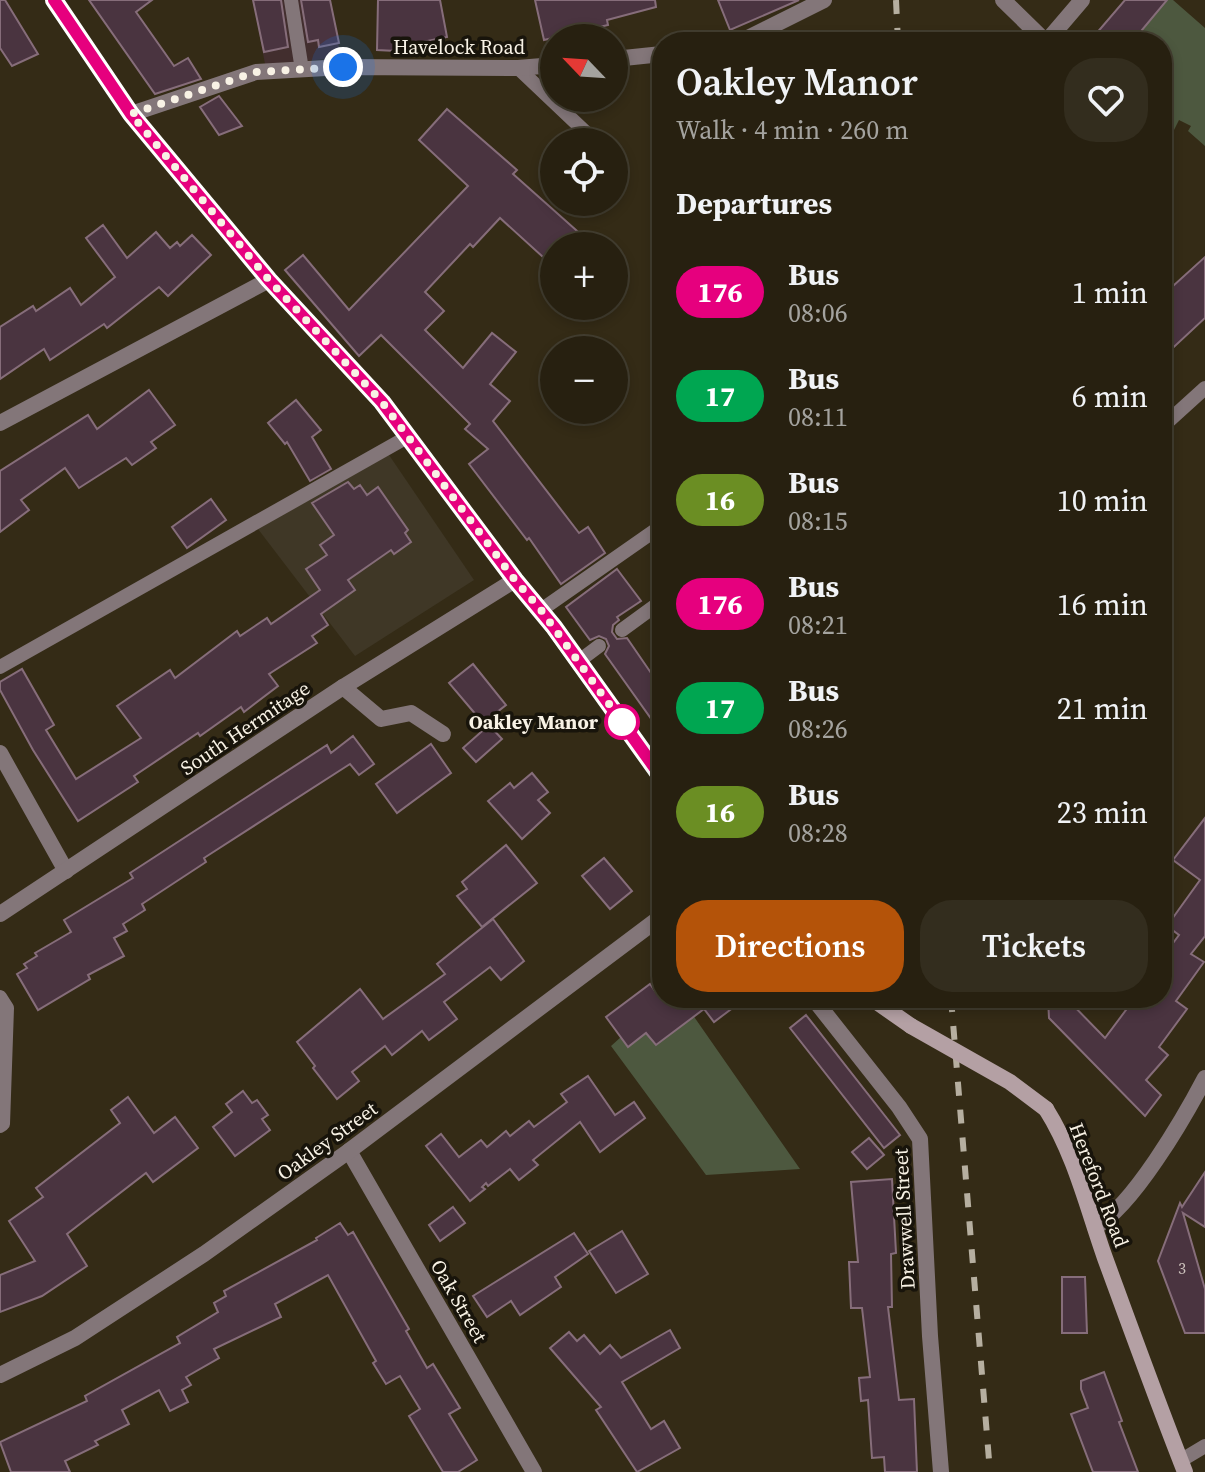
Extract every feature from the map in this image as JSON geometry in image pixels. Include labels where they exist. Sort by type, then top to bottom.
[{"type":"street","points":[[54,0],[131,114],[269,280],[382,402],[409,436],[579,661],[652,764]]},
{"type":"street","points":[[760,32],[824,0]]},
{"type":"street","points":[[1003,0],[1036,32]]},
{"type":"street","points":[[1055,32],[1082,0]]},
{"type":"street","points":[[628,58],[652,55]]},
{"type":"street","name":"Havelock Road","points":[[131,114],[256,72],[343,67],[540,66]]},
{"type":"street","points":[[0,423],[269,280]]},
{"type":"street","name":"South Hermitage","points":[[0,914],[343,687],[515,580]]},
{"type":"street","points":[[343,687],[381,719],[411,713],[443,734]]},
{"type":"street","points":[[0,753],[66,871]]},
{"type":"street","name":"Oakley Street","points":[[0,1375],[75,1338],[204,1254],[349,1151],[652,924]]},
{"type":"street","name":"Drawwell Street","points":[[821,1008],[899,1107],[920,1139],[941,1472]]},
{"type":"street","name":"Hereford Road","points":[[885,1008],[1010,1082],[1046,1109],[1071,1157],[1182,1466]]},
{"type":"street","points":[[1095,1227],[1110,1219],[1125,1202],[1198,1108],[1205,1078]]},
{"type":"street","name":"Oak Street","points":[[349,1151],[534,1472]]},
{"type":"lane","points":[[291,0],[302,70]]},
{"type":"lane","points":[[518,68],[581,128]]},
{"type":"lane","points":[[1172,418],[1205,388]]},
{"type":"lane","points":[[0,667],[409,436]]},
{"type":"lane","points":[[541,610],[652,532]]},
{"type":"lane","points":[[622,630],[652,608]]},
{"type":"lane","points":[[579,661],[599,646]]},
{"type":"lane","points":[[0,997],[7,1008],[3,1124],[0,1126]]},
{"type":"lane","points":[[1182,1466],[1205,1446]]},
{"type":"shaded area","points":[[253,0],[330,0],[341,58],[265,64]]},
{"type":"shaded area","points":[[389,455],[474,580],[355,656],[258,529]]},
{"type":"green space","points":[[1166,0],[1173,0],[1205,28],[1205,146],[1188,131],[1191,126],[1179,120],[1172,134],[1172,32],[1141,32]]},
{"type":"green space","points":[[668,1008],[688,1008],[800,1169],[706,1175],[611,1046],[621,1037],[629,1046],[646,1033],[656,1045],[678,1028]]},
{"type":"building","points":[[0,0],[5,0],[38,54],[12,66],[0,48]]},
{"type":"building","points":[[89,0],[152,0],[136,12],[174,66],[188,58],[201,79],[155,94]]},
{"type":"building","points":[[253,0],[281,0],[288,47],[264,52]]},
{"type":"building","points":[[301,0],[330,0],[339,43],[319,47],[318,40],[308,42]]},
{"type":"building","points":[[378,0],[440,0],[447,37],[417,43],[416,52],[377,50]]},
{"type":"building","points":[[535,0],[655,0],[656,7],[607,20],[608,24],[540,24]]},
{"type":"building","points":[[718,0],[799,0],[730,30]]},
{"type":"building","points":[[1125,0],[1167,0],[1140,32],[1098,32]]},
{"type":"building","points":[[219,96],[242,126],[219,135],[200,107]]},
{"type":"building","points":[[447,109],[517,170],[513,174],[540,198],[540,216],[560,216],[578,232],[540,232],[540,254],[500,218],[473,247],[470,244],[425,292],[444,311],[425,330],[463,368],[492,333],[516,352],[490,384],[510,401],[493,421],[579,533],[588,527],[605,553],[561,584],[529,538],[527,540],[469,464],[488,449],[465,429],[470,424],[381,335],[359,356],[285,270],[303,255],[349,310],[468,186],[419,140]]},
{"type":"building","points":[[103,225],[127,258],[156,232],[170,248],[177,242],[180,246],[192,235],[211,255],[168,296],[159,287],[107,328],[104,324],[50,360],[44,349],[0,379],[0,327],[33,306],[36,311],[70,288],[81,305],[115,277],[86,238]]},
{"type":"building","points":[[1205,257],[1205,318],[1172,349],[1172,287]]},
{"type":"building","points":[[149,390],[175,425],[151,442],[156,448],[132,465],[126,458],[79,488],[65,468],[21,500],[29,510],[0,532],[0,471],[88,415],[97,429]]},
{"type":"building","points":[[296,400],[321,430],[312,437],[331,469],[310,481],[287,442],[285,444],[268,423]]},
{"type":"building","points":[[348,482],[354,489],[360,485],[367,495],[378,487],[408,530],[405,533],[411,542],[394,554],[391,550],[348,580],[355,590],[321,614],[328,625],[312,636],[317,643],[269,674],[278,686],[244,712],[241,707],[134,776],[138,782],[78,821],[33,750],[0,690],[0,682],[22,669],[54,725],[46,730],[76,779],[141,738],[117,706],[170,670],[175,678],[237,631],[240,636],[267,618],[271,624],[320,590],[306,569],[327,555],[320,545],[334,535],[312,503]]},
{"type":"building","points":[[211,499],[226,520],[187,548],[172,527]]},
{"type":"building","points":[[617,569],[641,601],[617,617],[619,620],[613,625],[612,632],[617,639],[627,638],[652,674],[652,720],[605,654],[609,646],[606,639],[599,636],[590,640],[566,607]]},
{"type":"building","points":[[473,664],[506,705],[483,723],[449,683]]},
{"type":"building","points":[[489,725],[502,739],[476,762],[463,748]]},
{"type":"building","points":[[353,736],[374,764],[359,775],[350,764],[204,858],[206,862],[142,904],[145,910],[123,924],[127,931],[114,938],[124,956],[88,975],[90,979],[38,1010],[17,974],[27,968],[24,964],[37,956],[35,953],[71,932],[64,920],[133,878],[130,873],[327,745],[331,753]]},
{"type":"building","points":[[431,744],[451,773],[397,813],[376,784]]},
{"type":"building","points":[[532,773],[548,792],[538,800],[550,813],[522,839],[488,801],[510,783],[514,788]]},
{"type":"building","points":[[1205,818],[1205,936],[1191,954],[1204,962],[1176,1001],[1187,1009],[1159,1047],[1168,1055],[1146,1080],[1161,1095],[1145,1116],[1049,1018],[1048,1008],[1076,1008],[1105,1038],[1128,1008],[1172,1008],[1172,944],[1179,935],[1172,930],[1172,919],[1200,880],[1173,860]]},
{"type":"building","points":[[506,845],[537,883],[482,927],[457,896],[467,889],[462,882]]},
{"type":"building","points":[[604,858],[632,891],[610,909],[582,876]]},
{"type":"building","points":[[493,919],[524,961],[501,980],[490,967],[444,1002],[457,1019],[429,1040],[422,1031],[392,1055],[385,1046],[352,1072],[359,1081],[337,1099],[297,1042],[360,989],[383,1019],[445,974],[437,964]]},
{"type":"building","points":[[650,984],[652,1008],[733,1008],[714,1022],[704,1009],[656,1045],[646,1033],[628,1047],[606,1017]]},
{"type":"building","points":[[806,1015],[900,1135],[884,1148],[790,1028]]},
{"type":"building","points":[[588,1076],[615,1115],[634,1102],[645,1118],[600,1152],[580,1122],[533,1160],[538,1165],[519,1180],[510,1169],[488,1186],[486,1183],[482,1187],[485,1189],[470,1201],[426,1146],[441,1134],[459,1157],[481,1140],[487,1147],[506,1131],[510,1136],[529,1121],[534,1127],[567,1102],[561,1094]]},
{"type":"building","points":[[243,1091],[252,1103],[257,1100],[268,1115],[262,1119],[270,1130],[235,1156],[213,1127],[232,1112],[226,1104]]},
{"type":"building","points":[[128,1097],[154,1133],[175,1117],[198,1148],[153,1182],[146,1173],[67,1234],[87,1266],[42,1296],[0,1312],[0,1275],[35,1261],[9,1221],[43,1197],[36,1188],[120,1123],[111,1110]]},
{"type":"building","points":[[869,1138],[884,1155],[867,1169],[852,1152]]},
{"type":"building","points":[[1205,1172],[1205,1227],[1183,1213],[1205,1289],[1205,1333],[1185,1333],[1158,1261],[1180,1203],[1182,1207]]},
{"type":"building","points":[[892,1179],[896,1253],[891,1254],[892,1307],[888,1307],[899,1400],[914,1399],[917,1472],[885,1472],[884,1457],[872,1458],[868,1400],[861,1401],[859,1378],[870,1377],[862,1308],[851,1308],[849,1262],[858,1262],[851,1182]]},
{"type":"building","points":[[453,1207],[465,1223],[440,1241],[429,1225]]},
{"type":"building","points":[[340,1223],[348,1235],[353,1232],[409,1329],[406,1331],[427,1368],[433,1364],[460,1408],[449,1414],[477,1460],[458,1472],[443,1472],[409,1416],[420,1409],[400,1376],[386,1384],[328,1275],[275,1304],[281,1317],[214,1349],[219,1358],[186,1377],[191,1385],[182,1390],[188,1402],[170,1411],[159,1390],[122,1410],[129,1424],[95,1441],[98,1445],[65,1461],[70,1472],[11,1472],[0,1442],[87,1401],[85,1396],[180,1343],[177,1337],[218,1312],[214,1303],[226,1296],[224,1291],[317,1240]]},
{"type":"building","points":[[622,1231],[648,1274],[616,1293],[589,1251]]},
{"type":"building","points":[[574,1233],[588,1254],[555,1277],[561,1287],[520,1315],[511,1301],[487,1317],[473,1296]]},
{"type":"building","points":[[1062,1277],[1085,1277],[1087,1333],[1062,1333]]},
{"type":"building","points":[[670,1330],[680,1348],[622,1382],[651,1429],[664,1421],[680,1448],[637,1472],[596,1410],[601,1407],[550,1348],[569,1332],[577,1341],[584,1335],[600,1354],[610,1345],[621,1358]]},
{"type":"building","points":[[1104,1372],[1138,1472],[1093,1472],[1071,1414],[1088,1408],[1081,1381]]},
{"type":"railway","points":[[896,0],[898,32]]},
{"type":"railway","points":[[952,1008],[990,1472]]},
{"type":"bus line","name":"176","points":[[54,0],[131,114],[269,280],[382,402],[409,436],[515,580],[554,627],[652,764]]},
{"type":"place","name":"Oakley Manor","points":[[622,722]]},
{"type":"route","points":[[343,67],[256,72],[131,114],[269,280],[382,402],[622,722]]}]
